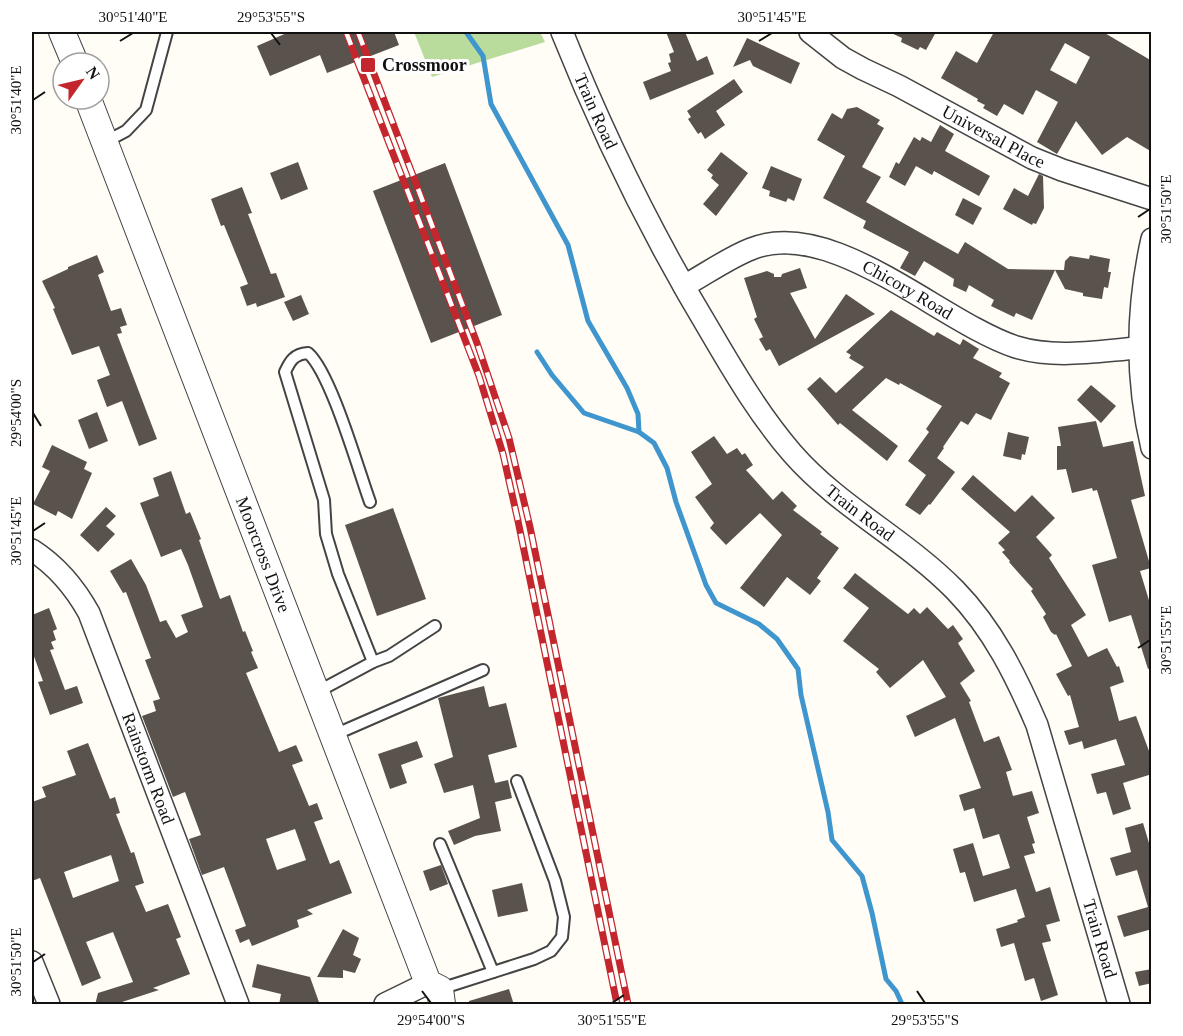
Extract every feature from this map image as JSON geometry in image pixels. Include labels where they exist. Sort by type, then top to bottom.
[{"type":"street","points":[[63,32],[70,51]]},
{"type":"street","name":"Train Road","points":[[562,32],[597,114],[684,286],[769,426],[823,483],[933,570],[954,590],[977,614],[1002,651],[1037,725],[1119,1005]]},
{"type":"street","name":"Universal Place","points":[[810,32],[843,58],[1032,158],[1152,199]]},
{"type":"street","points":[[837,32],[843,58]]},
{"type":"street","name":"Moorcross Drive","points":[[93,111],[317,692],[436,992]]},
{"type":"street","points":[[1152,238],[1138,348],[1140,379],[1152,448]]},
{"type":"street","name":"Chicory Road","points":[[684,286],[752,248],[776,242],[800,243],[824,247],[850,258],[971,326],[1017,347],[1036,352],[1059,353],[1138,348]]},
{"type":"street","name":"Rainstorm Road","points":[[32,550],[63,575],[76,590],[89,613],[238,1005]]},
{"type":"street","points":[[32,962],[49,1005]]},
{"type":"street","points":[[385,1005],[436,992]]},
{"type":"lane","points":[[105,142],[126,131],[146,110],[167,32]]},
{"type":"lane","points":[[370,502],[339,413],[320,368],[308,352],[295,356],[285,372],[324,500],[326,534],[338,574],[373,662]]},
{"type":"lane","points":[[317,692],[389,656],[435,626]]},
{"type":"lane","points":[[334,735],[483,670]]},
{"type":"lane","points":[[436,992],[534,959],[551,951],[562,937],[564,917],[555,881],[517,781]]},
{"type":"lane","points":[[440,844],[493,972]]},
{"type":"green space","points":[[414,32],[540,32],[545,42],[432,77]]},
{"type":"building","points":[[289,32],[394,32],[399,45],[327,73],[320,55],[270,76],[257,46]]},
{"type":"building","points":[[666,32],[685,32],[697,61],[707,56],[714,74],[650,100],[643,82],[671,71],[668,63],[671,62],[669,54],[674,52]]},
{"type":"building","points":[[889,32],[936,32],[926,50],[920,47],[918,50],[901,42],[902,38]]},
{"type":"building","points":[[994,32],[1103,32],[1152,61],[1152,152],[1127,137],[1102,155],[1076,121],[1057,154],[1037,142],[1058,102],[1036,90],[1023,115],[1004,104],[997,116],[983,108],[985,105],[977,101],[978,99],[941,78],[956,51],[977,63]],"holes":[[[1065,43],[1090,57],[1076,84],[1050,70]]]},
{"type":"building","points":[[747,38],[800,63],[791,84],[753,66],[750,60],[733,67]]},
{"type":"building","points":[[734,79],[743,92],[716,111],[725,125],[705,139],[701,132],[698,134],[688,119],[691,117],[687,111]]},
{"type":"building","points":[[857,107],[880,120],[877,124],[884,128],[862,167],[881,177],[866,202],[958,254],[965,242],[1008,269],[1064,270],[1065,261],[1070,256],[1089,259],[1090,255],[1110,259],[1108,272],[1111,272],[1108,288],[1104,287],[1102,299],[1083,296],[1083,293],[1065,289],[1055,270],[1032,320],[1016,313],[1014,317],[991,306],[994,300],[969,285],[966,292],[953,286],[954,279],[924,261],[915,276],[900,268],[909,252],[863,228],[866,221],[823,198],[845,156],[817,140],[832,113],[842,119],[847,109]]},
{"type":"building","points":[[940,125],[954,134],[945,151],[990,176],[979,196],[934,171],[932,175],[916,166],[905,186],[889,177],[896,162],[899,164],[914,137],[920,141],[922,137],[931,142]]},
{"type":"building","points":[[721,152],[748,173],[716,216],[703,204],[719,185],[711,178],[713,175],[707,170]]},
{"type":"building","points":[[298,162],[308,189],[281,200],[270,173]]},
{"type":"building","points":[[445,163],[502,315],[431,343],[373,191]]},
{"type":"building","points":[[771,166],[802,179],[794,201],[788,198],[786,202],[769,196],[770,191],[762,188]]},
{"type":"building","points":[[1039,174],[1043,176],[1044,208],[1036,224],[1032,225],[1003,209],[1014,188],[1028,196]]},
{"type":"building","points":[[242,187],[252,213],[248,214],[271,274],[276,273],[285,297],[257,307],[256,303],[247,306],[240,287],[248,284],[211,199]]},
{"type":"building","points":[[963,198],[982,208],[973,225],[955,215]]},
{"type":"building","points":[[97,255],[104,272],[98,275],[111,311],[121,308],[127,325],[120,327],[122,333],[117,334],[157,439],[139,446],[122,401],[107,407],[97,380],[110,375],[99,346],[72,355],[53,309],[55,308],[42,281]]},
{"type":"building","points":[[800,268],[807,288],[790,293],[815,339],[846,294],[875,314],[779,366],[770,349],[766,351],[759,339],[763,337],[754,319],[757,317],[744,278],[767,271],[774,274],[774,277],[781,277],[782,274]]},
{"type":"building","points":[[301,295],[309,314],[293,321],[284,302]]},
{"type":"building","points":[[891,310],[934,336],[937,332],[960,345],[963,339],[979,349],[973,358],[1002,373],[999,377],[1010,383],[991,420],[976,413],[968,425],[961,421],[943,447],[937,458],[955,472],[920,515],[905,505],[926,475],[908,461],[929,432],[926,429],[942,406],[886,378],[852,410],[898,446],[887,461],[840,423],[838,425],[807,389],[820,377],[836,393],[864,367],[849,358],[851,355],[846,352]]},
{"type":"building","points":[[1091,385],[1116,406],[1101,423],[1077,400]]},
{"type":"building","points":[[97,412],[108,441],[89,449],[78,420]]},
{"type":"building","points":[[1096,421],[1103,447],[1133,441],[1145,496],[1131,500],[1151,568],[1140,571],[1152,610],[1152,668],[1148,669],[1131,615],[1109,622],[1092,565],[1117,558],[1097,490],[1093,491],[1092,488],[1072,493],[1066,469],[1057,470],[1057,446],[1061,446],[1058,427]]},
{"type":"building","points":[[1008,432],[1029,437],[1025,455],[1022,454],[1021,460],[1003,456]]},
{"type":"building","points":[[714,436],[727,454],[737,448],[742,455],[745,453],[753,465],[746,470],[773,500],[782,491],[797,506],[793,510],[839,548],[817,578],[821,581],[810,595],[787,577],[764,607],[740,588],[782,535],[760,513],[726,545],[710,528],[714,523],[695,497],[712,484],[691,452]]},
{"type":"building","points":[[52,445],[87,462],[84,469],[92,473],[72,519],[58,511],[56,516],[33,504],[50,471],[42,467]]},
{"type":"building","points":[[171,471],[186,514],[190,512],[201,539],[199,540],[220,599],[230,595],[243,632],[245,631],[253,651],[251,652],[258,668],[246,673],[279,752],[296,745],[303,761],[292,765],[309,806],[317,803],[323,819],[314,822],[330,864],[339,860],[352,893],[307,910],[313,914],[297,920],[299,927],[252,946],[249,939],[240,943],[235,930],[246,926],[224,867],[202,875],[189,839],[201,835],[185,792],[173,797],[142,716],[156,711],[153,701],[160,699],[145,660],[151,658],[126,592],[123,593],[110,571],[131,559],[146,585],[160,622],[166,620],[176,638],[188,632],[181,615],[203,607],[181,549],[161,557],[140,503],[159,496],[153,478]],"holes":[[[295,829],[306,860],[277,870],[266,839]]]},
{"type":"building","points":[[973,475],[1015,512],[1032,495],[1055,518],[1036,537],[1052,555],[1049,558],[1086,615],[1071,625],[1088,657],[1107,648],[1117,667],[1119,666],[1124,682],[1110,687],[1119,721],[1136,716],[1152,759],[1152,774],[1123,783],[1131,809],[1113,815],[1106,792],[1097,794],[1091,774],[1125,765],[1116,739],[1084,749],[1082,741],[1069,745],[1064,731],[1079,727],[1070,695],[1068,696],[1056,674],[1072,666],[1056,634],[1051,632],[1043,617],[1046,614],[1031,591],[1033,589],[1002,552],[1005,550],[998,543],[1010,532],[961,489]]},
{"type":"building","points":[[106,507],[116,516],[106,526],[115,534],[98,552],[80,535]]},
{"type":"building","points":[[393,508],[426,599],[377,616],[345,525]]},
{"type":"building","points":[[855,573],[908,614],[914,608],[920,614],[927,607],[948,629],[953,625],[963,639],[958,643],[975,671],[960,683],[971,701],[969,702],[984,742],[999,736],[1012,770],[1006,772],[1013,796],[1032,791],[1039,813],[1027,817],[1035,843],[1032,844],[1035,853],[1024,856],[1036,892],[1050,887],[1060,921],[1046,925],[1051,941],[1042,943],[1058,995],[1041,1001],[1034,978],[1025,981],[1014,943],[1001,947],[996,929],[1018,922],[1017,920],[1025,917],[1016,889],[974,902],[965,872],[960,873],[953,849],[973,843],[983,876],[1010,868],[999,834],[983,839],[974,808],[964,811],[959,795],[981,788],[955,718],[915,737],[906,716],[946,697],[923,660],[890,688],[876,672],[879,669],[843,641],[869,608],[843,588]]},
{"type":"building","points":[[49,608],[57,629],[53,631],[56,640],[51,642],[54,649],[50,650],[65,690],[77,686],[83,703],[50,715],[38,682],[43,681],[32,651],[32,615]]},
{"type":"building","points":[[484,686],[489,707],[506,703],[517,747],[488,755],[495,783],[508,780],[512,798],[495,802],[501,831],[475,836],[454,845],[448,831],[480,818],[473,785],[444,793],[434,764],[453,757],[438,698]]},
{"type":"building","points":[[417,741],[423,757],[401,765],[407,783],[390,789],[378,754]]},
{"type":"building","points":[[88,743],[110,799],[115,797],[120,813],[116,814],[131,853],[134,852],[144,883],[135,886],[146,912],[168,904],[181,937],[176,939],[190,974],[153,988],[159,990],[122,1002],[122,1005],[95,1005],[98,993],[133,982],[113,932],[86,942],[101,978],[82,986],[40,878],[32,881],[32,802],[46,797],[42,787],[76,775],[67,751]],"holes":[[[111,855],[119,881],[73,898],[64,872]]]},
{"type":"building","points":[[1143,823],[1152,853],[1152,929],[1124,937],[1117,916],[1148,907],[1137,870],[1116,876],[1110,858],[1131,852],[1125,828]]},
{"type":"building","points":[[441,865],[448,884],[430,891],[423,871]]},
{"type":"building","points":[[522,883],[528,911],[498,917],[492,890]]},
{"type":"building","points":[[343,929],[359,938],[353,955],[361,959],[355,973],[343,970],[343,978],[317,977]]},
{"type":"building","points":[[257,964],[310,977],[320,1005],[279,1005],[281,994],[252,987]]},
{"type":"building","points":[[1152,969],[1152,983],[1139,986],[1135,972]]},
{"type":"building","points":[[509,989],[514,1005],[469,1005],[469,1001]]},
{"type":"waterway","points":[[466,32],[483,56],[491,104],[568,245],[588,321],[627,388],[638,414],[639,432],[654,443],[667,468],[676,502],[706,585],[716,603],[759,624],[777,639],[798,669],[801,695],[828,812],[832,840],[862,876],[886,979],[896,991],[902,1004]]},
{"type":"waterway","points":[[537,352],[552,375],[584,413],[639,432]]},
{"type":"railway","points":[[346,32],[479,376],[503,454],[617,1004]]},
{"type":"railway","points":[[358,32],[477,343],[509,438],[530,527],[628,1004]]},
{"type":"place","name":"Crossmoor","points":[[368,65]]}]
